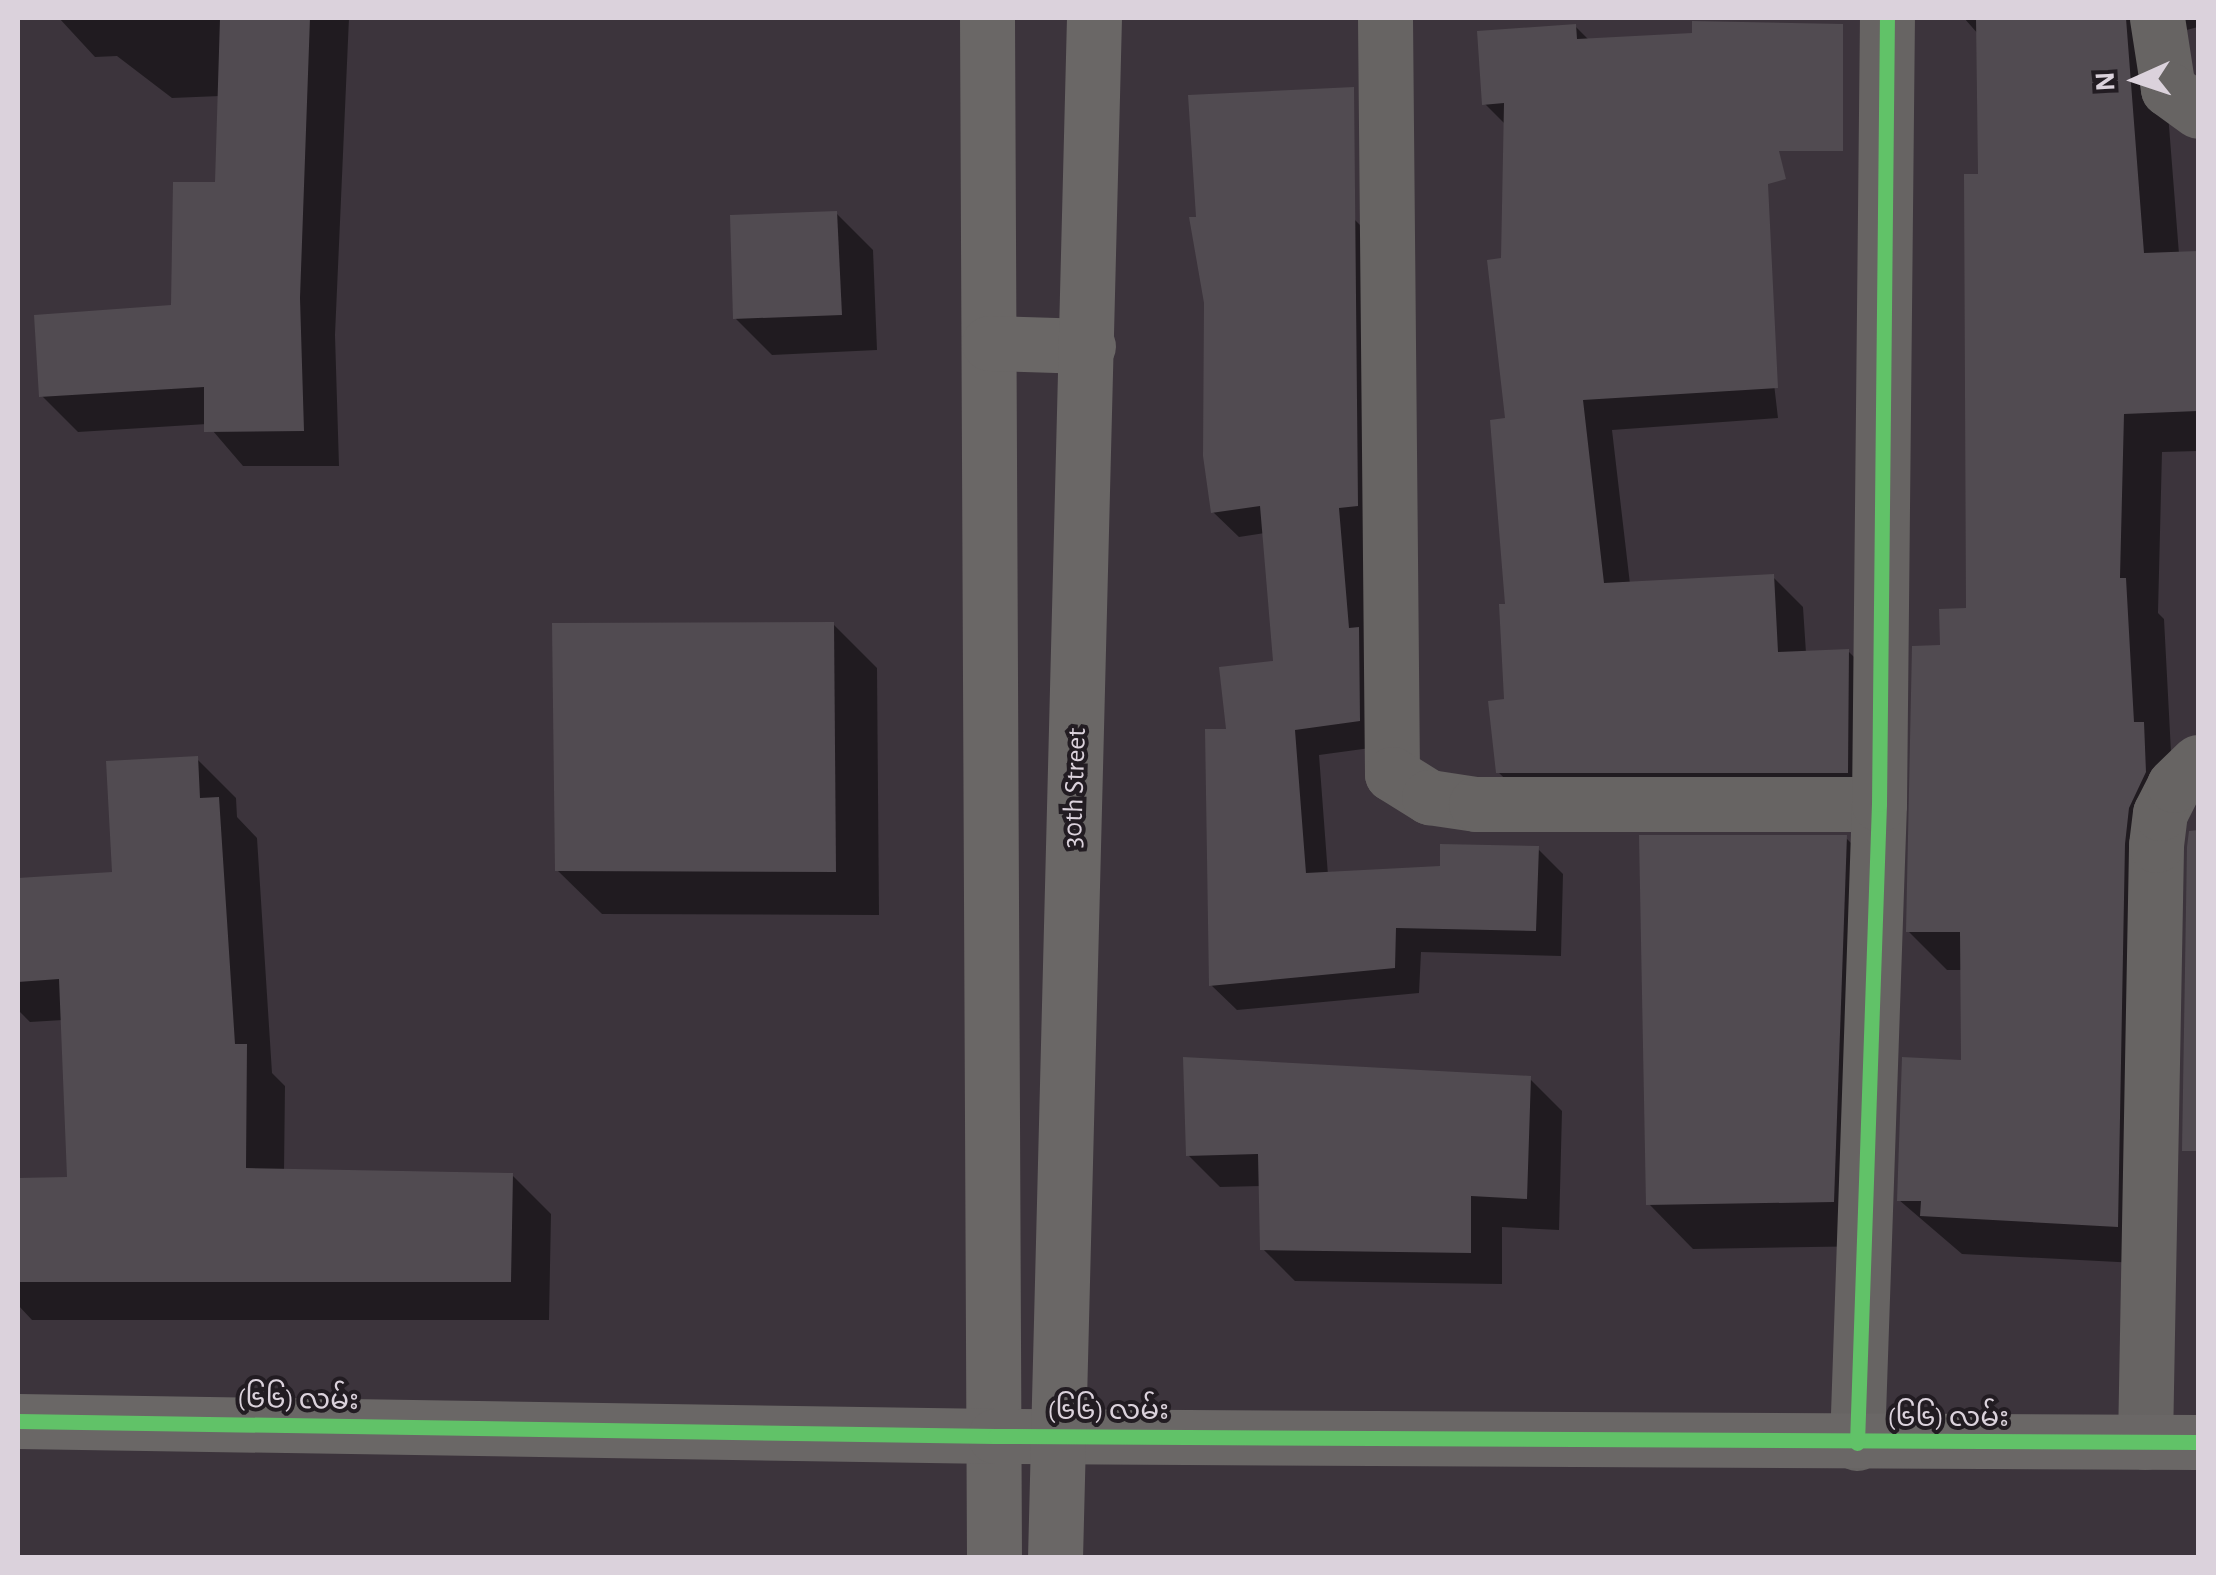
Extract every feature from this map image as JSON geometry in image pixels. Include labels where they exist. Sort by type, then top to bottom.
[{"type":"main road","points":[[987,18],[994,1558]]},
{"type":"main road","name":"30th Street","points":[[1055,1558],[1094,18]]},
{"type":"main road","points":[[989,343],[1088,346]]},
{"type":"main road","name":"(၆၆) လမ်း","points":[[18,1420],[995,1436],[1857,1444],[2172,1442]]},
{"type":"street","points":[[1385,18],[1392,774],[1429,797],[1476,804],[1879,804]]},
{"type":"street","points":[[1857,1444],[1879,804],[1887,18]]},
{"type":"street","points":[[2157,18],[2168,90],[2198,111]]},
{"type":"street","points":[[2172,1442],[2156,845],[2160,813],[2174,785],[2198,762]]},
{"type":"building","points":[[220,18],[310,18],[300,298],[304,431],[204,432],[204,387],[39,397],[34,315],[171,305],[173,182],[215,182]]},
{"type":"building","points":[[1976,18],[2126,18],[2144,253],[2198,251],[2198,411],[2124,414],[2120,578],[2126,578],[2134,722],[2144,722],[2146,772],[2129,808],[2125,844],[2118,1227],[1920,1216],[1921,1201],[1897,1201],[1902,1057],[1961,1060],[1960,932],[1906,932],[1912,646],[1940,645],[1939,609],[1966,608],[1964,174],[1978,174]]},
{"type":"building","points":[[1692,21],[1843,24],[1843,151],[1779,151],[1786,179],[1768,184],[1778,388],[1583,400],[1604,583],[1774,574],[1778,652],[1849,649],[1848,773],[1496,773],[1488,701],[1504,699],[1499,604],[1505,604],[1490,420],[1505,418],[1487,260],[1501,258],[1504,103],[1482,105],[1477,31],[1576,24],[1577,39],[1692,33]]},
{"type":"building","points":[[1354,87],[1358,506],[1339,508],[1349,628],[1359,627],[1360,721],[1295,730],[1306,873],[1440,866],[1440,844],[1539,846],[1536,931],[1396,928],[1395,968],[1209,986],[1205,729],[1226,729],[1219,667],[1273,661],[1260,506],[1211,513],[1203,456],[1204,303],[1189,217],[1196,217],[1188,95]]},
{"type":"building","points":[[837,211],[842,315],[733,319],[730,215]]},
{"type":"building","points":[[834,622],[836,872],[555,871],[552,623]]},
{"type":"building","points":[[198,756],[200,798],[219,797],[235,1044],[247,1044],[246,1168],[513,1173],[511,1282],[18,1282],[18,1178],[67,1177],[59,979],[18,982],[18,878],[112,872],[106,761]]},
{"type":"building","points":[[2198,830],[2198,1151],[2182,1151],[2187,847],[2189,831]]},
{"type":"building","points":[[1639,835],[1847,835],[1834,1202],[1646,1205]]},
{"type":"building","points":[[1183,1057],[1531,1076],[1527,1199],[1471,1196],[1471,1253],[1260,1250],[1258,1154],[1186,1156]]},
{"type":"cycle path","points":[[1857,1443],[1879,804],[1887,18]]},
{"type":"cycle path","points":[[18,1421],[995,1436],[2198,1442]]}]
